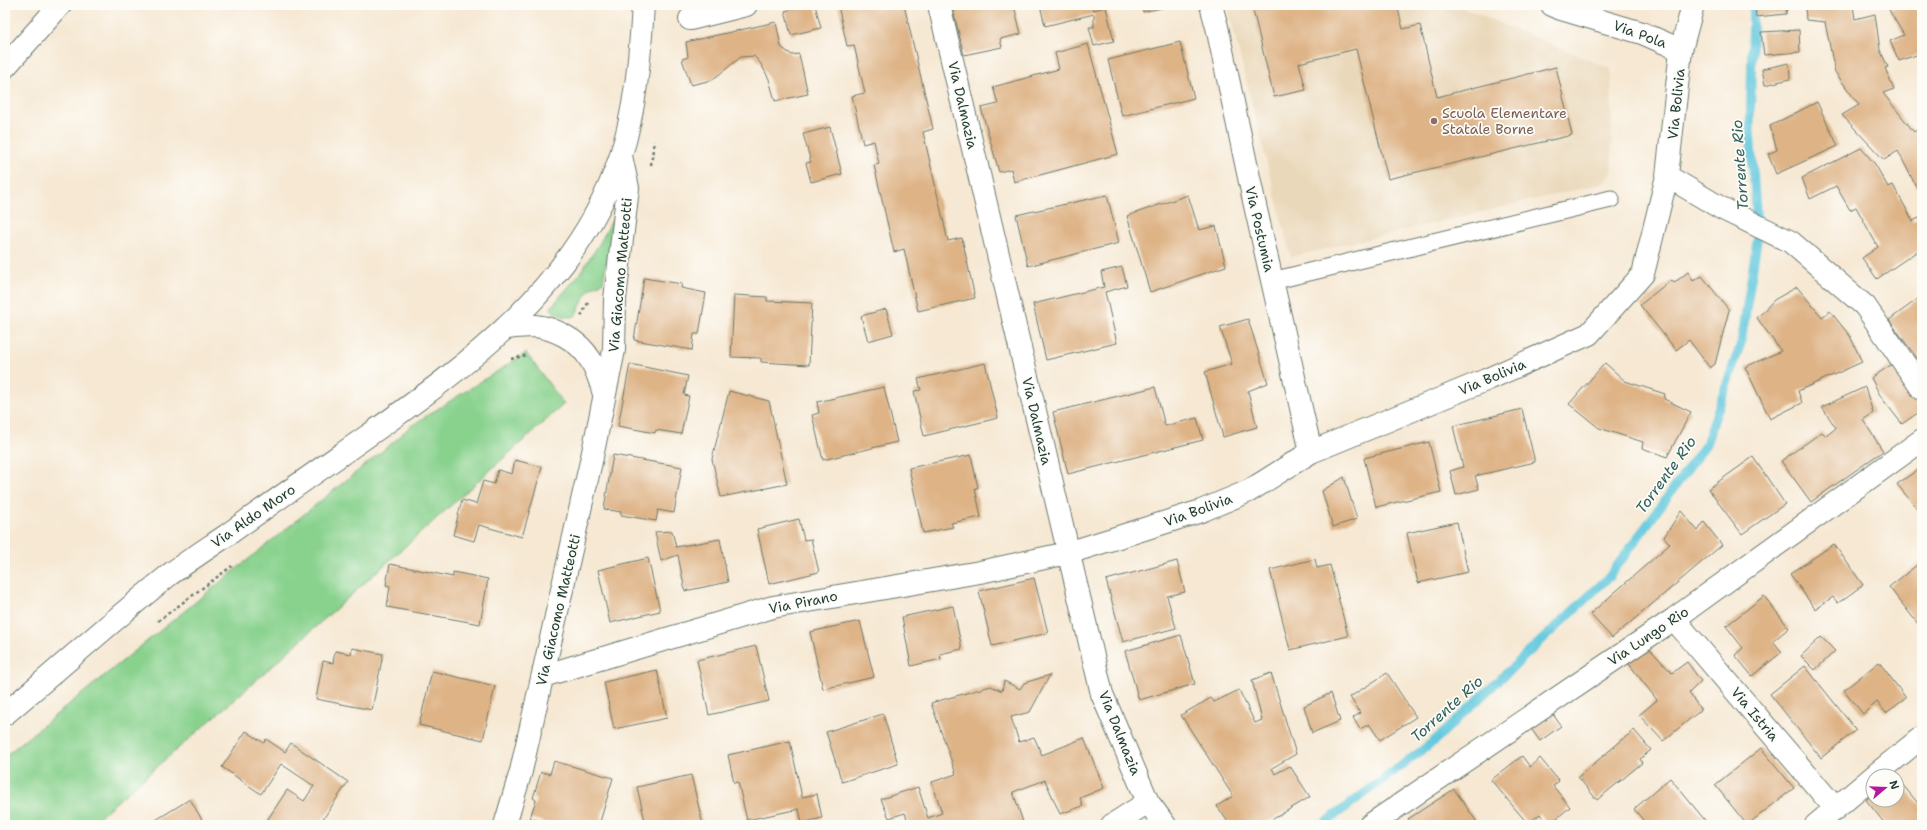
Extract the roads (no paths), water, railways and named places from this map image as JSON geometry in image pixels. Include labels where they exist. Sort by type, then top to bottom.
[{"type":"street","points":[[5,67],[60,5]]},
{"type":"street","name":"Via Giacomo Matteotti","points":[[507,328],[551,282],[575,249],[610,185],[621,156],[632,107],[640,49],[643,5]]},
{"type":"street","points":[[690,19],[746,5]]},
{"type":"street","name":"Via Dalmazia","points":[[939,5],[1102,694],[1148,802],[1165,825]]},
{"type":"street","name":"Via Postumia","points":[[1211,5],[1311,452]]},
{"type":"street","name":"Via Pola","points":[[1552,5],[1642,33],[1682,50]]},
{"type":"street","name":"Via Bolivia","points":[[1068,553],[1201,511],[1250,491],[1311,452],[1486,380],[1589,334],[1643,274],[1667,176],[1682,50],[1693,5]]},
{"type":"street","name":"Via Giacomo Matteotti","points":[[505,825],[521,770],[543,676],[592,457],[614,350],[615,299],[628,188],[621,156]]},
{"type":"street","points":[[1667,176],[1721,208],[1791,242],[1865,306],[1922,389]]},
{"type":"street","name":"Via Giacomo Matteotti","points":[[507,328],[536,326],[555,331],[576,343],[588,355],[598,374],[604,394]]},
{"type":"street","name":"Via Aldo Moro","points":[[5,714],[171,574],[438,387],[507,328]]},
{"type":"street","name":"Via Lungo Rio","points":[[1370,825],[1674,619],[1922,440]]},
{"type":"street","name":"Via Pirano","points":[[543,676],[772,607],[980,572],[1068,553]]},
{"type":"street","name":"Via Istria","points":[[1674,619],[1835,808]]},
{"type":"street","points":[[1884,768],[1922,737]]},
{"type":"street","points":[[1816,825],[1865,783]]},
{"type":"street","points":[[1112,825],[1148,802]]},
{"type":"lane","points":[[1272,281],[1611,199]]},
{"type":"waterway","name":"Torrente Rio","points":[[1322,825],[1433,742],[1609,577],[1706,444],[1741,343],[1758,235],[1750,130],[1753,5]]},
{"type":"place","name":"Scuola Elementare Statale Borne","points":[[1434,121]]}]
